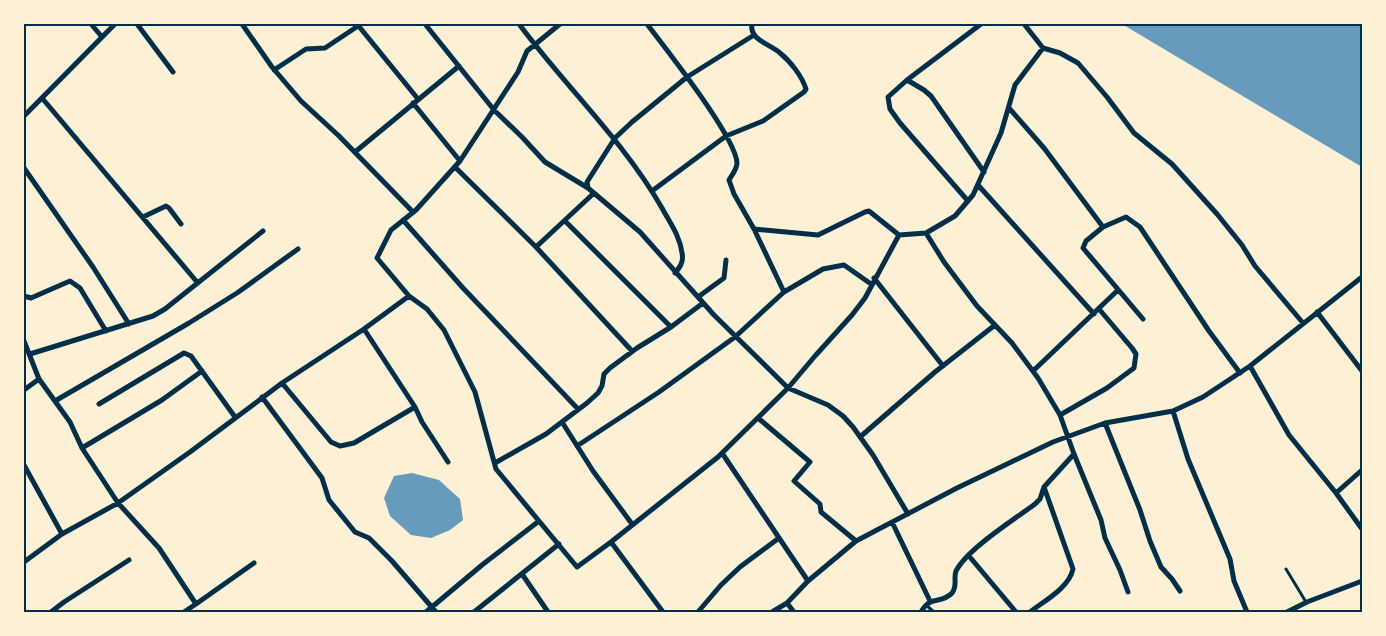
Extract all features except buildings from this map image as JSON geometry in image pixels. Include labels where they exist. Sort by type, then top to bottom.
[{"type":"street","points":[[91,24],[102,37]]},
{"type":"street","points":[[24,116],[115,24]]},
{"type":"street","points":[[137,24],[173,72]]},
{"type":"street","points":[[242,24],[274,70],[302,101],[414,212]]},
{"type":"street","points":[[274,70],[306,49],[325,48],[359,24],[418,99]]},
{"type":"street","points":[[425,24],[494,110],[545,162],[588,188],[640,232],[702,303],[788,388],[828,404],[843,416],[873,455],[908,514]]},
{"type":"street","points":[[519,24],[614,138],[652,190],[678,237],[683,255],[682,264],[674,273]]},
{"type":"street","points":[[560,24],[534,44],[527,52],[518,72],[460,161],[414,212],[390,230],[377,258],[409,296],[427,309],[444,330],[475,392],[496,469],[577,567],[722,453],[788,388],[852,315],[864,298],[899,235]]},
{"type":"street","points":[[647,24],[687,77],[726,136],[736,156],[737,166],[728,180],[784,292]]},
{"type":"street","points":[[652,190],[726,136],[763,121],[798,98],[806,88],[801,78],[783,55],[754,35],[751,30],[752,24]]},
{"type":"street","points":[[968,201],[900,123],[890,108],[888,98],[890,94],[907,80],[981,24]]},
{"type":"street","points":[[1024,24],[1043,48],[1060,53],[1078,63],[1134,133],[1172,164],[1217,214],[1242,245],[1255,266],[1303,323]]},
{"type":"street","points":[[588,188],[587,182],[614,138],[687,77],[754,35]]},
{"type":"street","points":[[754,229],[818,235],[865,212],[869,212],[899,235],[926,233],[955,216],[974,195],[1001,134],[1015,85],[1043,48]]},
{"type":"street","points":[[355,152],[459,66]]},
{"type":"street","points":[[907,80],[931,96],[984,172]]},
{"type":"street","points":[[42,98],[197,282]]},
{"type":"street","points":[[413,103],[460,161]]},
{"type":"street","points":[[1009,108],[1044,148],[1102,227]]},
{"type":"street","points":[[455,167],[536,247],[632,352]]},
{"type":"street","points":[[24,168],[93,267],[129,324]]},
{"type":"street","points":[[978,185],[1094,314]]},
{"type":"street","points":[[536,247],[594,193]]},
{"type":"street","points":[[143,217],[166,206],[181,224]]},
{"type":"street","points":[[1143,319],[1083,248],[1086,241],[1102,227],[1126,217],[1140,227],[1209,331],[1240,373]]},
{"type":"street","points":[[403,220],[463,288],[578,410]]},
{"type":"street","points":[[565,221],[671,327]]},
{"type":"street","points":[[30,354],[153,316],[165,309],[263,231]]},
{"type":"street","points":[[926,233],[944,262],[977,306],[1012,343],[1033,371],[1060,415],[1101,520],[1105,538],[1128,592]]},
{"type":"street","points":[[55,401],[237,293],[298,249]]},
{"type":"street","points":[[698,297],[724,278],[726,260]]},
{"type":"street","points":[[577,446],[659,392],[735,337],[784,292],[824,269],[844,265],[871,284]]},
{"type":"street","points":[[772,612],[786,603],[808,581],[856,541],[957,488],[1053,442],[1105,423],[1174,411],[1203,396],[1250,366],[1362,277]]},
{"type":"street","points":[[874,278],[943,366]]},
{"type":"street","points":[[24,296],[31,298],[70,281],[80,288],[106,331]]},
{"type":"street","points":[[1033,371],[1118,290]]},
{"type":"street","points":[[24,561],[62,534],[118,503],[282,383],[364,329],[409,296]]},
{"type":"street","points":[[495,463],[546,434],[578,410],[598,393],[602,386],[604,374],[702,303]]},
{"type":"street","points":[[1060,415],[1107,388],[1134,368],[1136,354],[1099,308]]},
{"type":"street","points":[[1317,312],[1362,371]]},
{"type":"street","points":[[860,437],[943,366],[996,326]]},
{"type":"street","points":[[364,329],[415,406],[422,422],[448,462]]},
{"type":"street","points":[[24,341],[39,379],[70,422],[82,448],[118,503],[159,548],[196,604]]},
{"type":"street","points":[[99,404],[184,353],[191,356],[235,417]]},
{"type":"street","points":[[1250,366],[1289,436],[1336,493],[1362,529]]},
{"type":"street","points":[[82,448],[162,400],[202,370]]},
{"type":"street","points":[[24,390],[39,379]]},
{"type":"street","points":[[282,383],[331,442],[340,446],[354,443],[415,406]]},
{"type":"street","points":[[262,398],[322,478],[327,496],[355,532],[369,538],[392,561],[436,612]]},
{"type":"street","points":[[1174,411],[1188,459],[1230,559],[1234,581],[1247,612]]},
{"type":"street","points":[[758,418],[810,462],[794,481],[820,504],[821,512],[856,541]]},
{"type":"street","points":[[562,422],[632,524]]},
{"type":"street","points":[[1105,423],[1161,567],[1172,578],[1180,592]]},
{"type":"street","points":[[722,453],[808,581]]},
{"type":"street","points":[[921,612],[928,603],[950,595],[955,590],[956,572],[969,556],[996,532],[1035,504],[1040,499],[1044,487],[1074,454]]},
{"type":"street","points":[[24,465],[62,534]]},
{"type":"street","points":[[1336,493],[1362,470]]},
{"type":"street","points":[[1030,612],[1066,583],[1072,576],[1073,569],[1044,487]]},
{"type":"street","points":[[426,612],[539,521]]},
{"type":"street","points":[[892,522],[928,603]]},
{"type":"street","points":[[698,612],[721,585],[740,567],[778,538]]},
{"type":"street","points":[[611,542],[663,612]]},
{"type":"street","points":[[474,612],[559,544]]},
{"type":"street","points":[[969,556],[1016,612]]},
{"type":"street","points":[[51,612],[129,560]]},
{"type":"street","points":[[184,612],[254,563]]},
{"type":"street","points":[[522,574],[548,612]]},
{"type":"street","points":[[1287,612],[1307,602],[1362,581]]},
{"type":"street","points":[[786,603],[794,612]]},
{"type":"lane","points":[[1286,569],[1307,602]]},
{"type":"lane","points":[[928,603],[934,612]]},
{"type":"water","points":[[1122,24],[1362,24],[1362,167]]},
{"type":"water","points":[[412,473],[439,480],[460,499],[463,520],[450,530],[431,538],[411,535],[390,516],[384,498],[394,476]]}]
